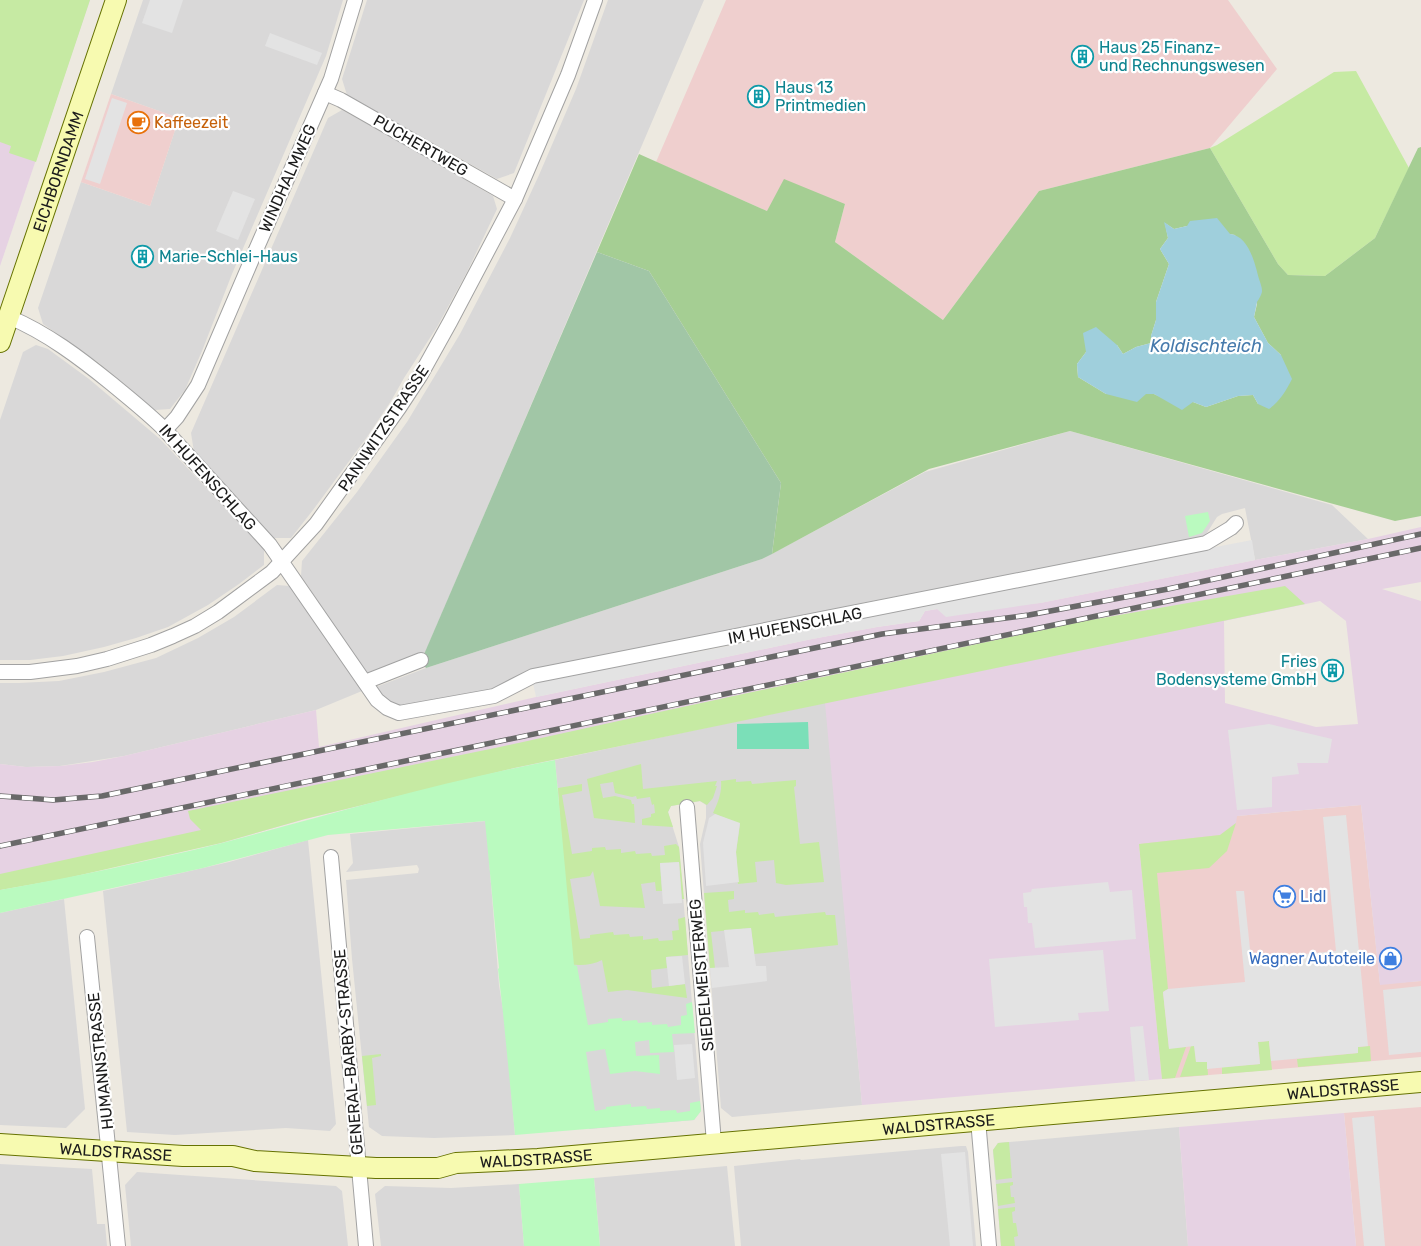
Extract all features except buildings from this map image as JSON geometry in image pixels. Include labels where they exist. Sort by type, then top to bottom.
[{"type":"main road","name":"EICHBORNDAMM","points":[[0,342],[116,0]]},
{"type":"main road","name":"WALDSTRASSE","points":[[0,1144],[182,1156],[233,1156],[256,1151],[289,1151],[358,1161],[439,1159],[456,1163],[538,1159],[1421,1082]]},
{"type":"street","name":"WINDHALMWEG","points":[[165,430],[177,417],[198,385],[331,79],[355,0]]},
{"type":"street","name":"PANNWITZSTRASSE","points":[[0,672],[30,672],[77,666],[107,659],[158,642],[195,626],[218,612],[272,572],[316,524],[399,408],[420,376],[450,322],[515,199],[568,75],[595,0]]},
{"type":"street","name":"PUCHERTWEG","points":[[325,93],[341,100],[515,199]]},
{"type":"street","name":"IM HUFENSCHLAG","points":[[9,317],[49,338],[94,369],[165,430],[270,545],[378,700],[387,708],[399,713],[494,696],[533,676],[1206,544],[1236,523]]},
{"type":"street","points":[[364,682],[421,660]]},
{"type":"street","name":"SIEDELMEISTERWEG","points":[[687,807],[714,1143]]},
{"type":"street","name":"GENERAL-BARBY-STRASSE","points":[[331,857],[366,1246]]},
{"type":"street","name":"HUMANNSTRASSE","points":[[88,936],[118,1246]]},
{"type":"street","points":[[978,1120],[989,1246]]},
{"type":"shaded area","points":[[0,0],[90,0],[0,266]]},
{"type":"shaded area","points":[[143,0],[343,0],[326,56],[232,274],[185,390],[170,409],[155,410],[99,363],[43,324],[38,308],[81,182],[150,206],[179,118],[111,94]]},
{"type":"shaded area","points":[[150,0],[183,0],[172,33],[142,23]]},
{"type":"shaded area","points":[[367,0],[584,0],[514,173],[497,179],[347,95],[342,79]]},
{"type":"shaded area","points":[[608,0],[704,0],[425,653],[369,673],[366,672],[301,576],[302,561],[357,492],[407,422],[460,334],[510,238],[539,175],[576,89]]},
{"type":"shaded area","points":[[726,0],[1228,0],[1277,69],[1210,148],[1039,191],[943,320],[835,242],[845,204],[767,211],[656,162]]},
{"type":"shaded area","points":[[270,33],[322,53],[317,65],[265,46]]},
{"type":"shaded area","points":[[111,94],[179,118],[150,206],[81,182]]},
{"type":"shaded area","points":[[112,98],[127,103],[100,184],[85,179]]},
{"type":"shaded area","points":[[342,110],[493,196],[497,209],[467,272],[437,327],[367,437],[291,538],[274,538],[194,452],[191,433],[328,118]]},
{"type":"shaded area","points":[[233,191],[255,199],[238,240],[216,231]]},
{"type":"shaded area","points":[[36,345],[48,349],[89,379],[160,439],[264,549],[264,565],[208,605],[168,627],[104,647],[63,656],[30,660],[0,660],[0,420],[23,352]]},
{"type":"shaded area","points":[[1070,431],[1332,505],[1368,539],[1255,560],[1245,508],[1217,517],[1205,536],[1198,539],[862,603],[490,692],[401,708],[384,699],[376,687],[426,668],[762,559],[925,472]]},
{"type":"shaded area","points":[[1421,527],[1421,582],[1382,589],[1421,601],[1421,981],[1380,985],[1361,805],[1237,816],[1236,823],[1220,835],[1139,844],[1162,1079],[862,1105],[825,703],[514,768],[305,819],[221,843],[0,890],[0,764],[26,767],[61,766],[93,762],[316,710],[319,747],[536,697],[812,639],[919,621],[925,611],[1040,603]],"holes":[[[1320,601],[1346,621],[1358,724],[1316,727],[1225,703],[1224,621]]]},
{"type":"shaded area","points":[[1252,540],[1255,560],[1040,603],[946,617],[937,609],[925,611],[919,621],[812,639],[536,697],[533,683],[690,650],[692,653],[775,637],[774,632]]},
{"type":"shaded area","points":[[277,585],[290,586],[362,691],[316,710],[124,756],[60,766],[26,767],[0,764],[0,683],[59,681],[104,672],[156,658],[198,638],[234,617]]},
{"type":"shaded area","points":[[826,702],[862,1105],[732,1117],[721,1108],[700,844],[706,818],[706,805],[700,801],[671,806],[668,812],[679,847],[701,1111],[694,1120],[589,1129],[555,760]]},
{"type":"shaded area","points":[[1269,724],[1332,739],[1328,763],[1297,763],[1299,774],[1272,777],[1272,807],[1237,810],[1228,730]]},
{"type":"shaded area","points":[[1361,805],[1380,984],[1421,981],[1421,1057],[1162,1079],[1139,844],[1237,816]]},
{"type":"shaded area","points":[[715,814],[740,823],[736,852],[739,882],[706,886],[703,843],[709,818]]},
{"type":"shaded area","points":[[1346,815],[1368,1046],[1358,1047],[1358,1053],[1271,1061],[1269,1041],[1258,1042],[1260,1064],[1207,1069],[1207,1062],[1196,1062],[1194,1046],[1169,1049],[1163,992],[1168,989],[1245,982],[1236,891],[1244,891],[1251,959],[1336,951],[1323,817]]},
{"type":"shaded area","points":[[486,821],[499,985],[505,1021],[515,1135],[434,1138],[382,1136],[369,1127],[346,880],[418,873],[419,869],[417,865],[346,872],[353,863],[350,834]]},
{"type":"shaded area","points":[[308,840],[336,1124],[330,1131],[286,1128],[175,1135],[127,1132],[103,891],[229,862]]},
{"type":"shaded area","points":[[679,862],[682,903],[663,904],[660,863]]},
{"type":"shaded area","points":[[1108,882],[1110,892],[1132,890],[1136,939],[1035,948],[1032,923],[1028,923],[1027,907],[1024,907],[1023,893],[1031,892],[1032,889]]},
{"type":"shaded area","points":[[64,899],[85,1109],[66,1128],[0,1125],[0,913]]},
{"type":"shaded area","points":[[751,928],[756,966],[766,966],[767,981],[712,988],[710,968],[729,967],[724,930]]},
{"type":"shaded area","points":[[1103,950],[1109,1011],[1078,1013],[1079,1020],[995,1027],[989,959]]},
{"type":"shaded area","points":[[682,956],[685,984],[669,986],[666,957]]},
{"type":"shaded area","points":[[1421,986],[1421,1052],[1389,1055],[1383,990]]},
{"type":"shaded area","points":[[1143,1026],[1149,1080],[1135,1081],[1130,1027]]},
{"type":"shaded area","points":[[692,1044],[695,1078],[677,1080],[674,1045]]},
{"type":"shaded area","points":[[1421,1107],[1421,1246],[1356,1246],[1344,1113]]},
{"type":"shaded area","points":[[1344,1113],[1356,1246],[1188,1246],[1179,1127]]},
{"type":"shaded area","points":[[1374,1116],[1385,1246],[1364,1246],[1352,1118]]},
{"type":"shaded area","points":[[1179,1127],[1188,1246],[1001,1246],[993,1150],[998,1143]]},
{"type":"shaded area","points":[[966,1146],[968,1152],[976,1246],[741,1246],[734,1166]]},
{"type":"shaded area","points":[[965,1152],[973,1246],[950,1246],[941,1154]]},
{"type":"shaded area","points":[[0,1164],[92,1169],[97,1224],[105,1224],[107,1246],[0,1246]]},
{"type":"shaded area","points":[[727,1166],[735,1246],[600,1246],[594,1178]]},
{"type":"shaded area","points":[[137,1172],[336,1186],[342,1191],[348,1246],[131,1246],[125,1185]]},
{"type":"shaded area","points":[[519,1184],[524,1246],[381,1246],[375,1194],[385,1186],[451,1188]]},
{"type":"green space","points":[[0,0],[90,0],[36,162],[9,153],[11,146],[0,142]]},
{"type":"green space","points":[[1356,71],[1409,168],[1375,238],[1325,276],[1288,275],[1278,264],[1210,148],[1334,72]]},
{"type":"green space","points":[[1421,147],[1421,516],[1395,521],[1070,431],[929,469],[772,554],[781,483],[649,271],[597,252],[639,154],[767,211],[784,179],[845,204],[835,242],[943,320],[1039,191],[1210,148],[1278,264],[1288,275],[1325,276],[1375,238],[1418,148]],"holes":[[[1165,223],[1174,229],[1187,226],[1235,235],[1257,304],[1254,317],[1268,343],[1281,355],[1258,404],[1253,395],[1238,396],[1206,407],[1193,402],[1165,399],[1154,394],[1106,394],[1078,377],[1077,364],[1086,352],[1117,345],[1123,354],[1136,347],[1151,343],[1156,320],[1156,302],[1169,264],[1160,249],[1168,238]]]},
{"type":"green space","points":[[597,252],[649,271],[781,483],[772,554],[762,559],[426,668],[422,663],[422,659]]},
{"type":"green space","points":[[1208,512],[1210,521],[1202,533],[1189,537],[1185,516]]},
{"type":"green space","points":[[1285,586],[1305,604],[514,768],[305,819],[221,843],[63,879],[0,890],[0,874],[201,830],[190,819],[188,811],[495,748],[1085,621]]},
{"type":"green space","points":[[808,722],[809,749],[737,749],[737,724]]},
{"type":"green space","points":[[555,760],[574,965],[577,966],[588,1025],[608,1022],[608,1019],[622,1018],[622,1021],[637,1020],[638,1023],[652,1022],[652,1025],[667,1024],[668,1027],[681,1025],[681,1016],[687,1015],[686,1004],[692,1002],[695,1033],[672,1034],[674,1052],[650,1053],[649,1040],[635,1042],[636,1056],[659,1055],[660,1074],[635,1071],[610,1074],[605,1049],[586,1052],[595,1111],[606,1109],[606,1107],[631,1104],[631,1107],[646,1106],[647,1109],[660,1108],[660,1111],[676,1110],[677,1113],[690,1111],[690,1103],[700,1101],[701,1111],[694,1120],[515,1135],[485,821],[328,835],[203,868],[0,913],[0,890],[195,850],[430,788]]},
{"type":"green space","points":[[641,764],[643,789],[717,781],[713,798],[707,805],[700,801],[671,806],[668,812],[673,827],[642,825],[642,819],[651,817],[651,814],[655,813],[654,804],[652,805],[650,797],[637,799],[636,796],[632,797],[615,793],[613,782],[600,784],[603,798],[615,796],[631,800],[632,804],[634,804],[635,823],[594,818],[587,779]]},
{"type":"green space","points":[[736,779],[736,782],[751,781],[752,784],[796,780],[796,786],[794,787],[800,844],[819,842],[824,882],[786,885],[776,883],[774,860],[755,862],[757,882],[738,884],[736,852],[740,824],[713,813],[720,793],[721,781]]},
{"type":"green space","points":[[582,784],[582,791],[562,795],[572,854],[592,851],[592,848],[605,847],[606,850],[621,849],[621,853],[635,851],[636,854],[651,853],[652,856],[665,855],[664,846],[676,844],[679,847],[684,899],[682,899],[679,862],[660,864],[662,891],[656,891],[655,882],[641,884],[645,908],[600,906],[593,871],[590,876],[570,879],[580,939],[590,938],[590,935],[613,932],[614,935],[629,934],[630,937],[643,936],[643,940],[658,938],[659,941],[673,940],[672,931],[679,930],[678,919],[685,917],[688,955],[666,957],[667,968],[651,970],[652,988],[685,984],[687,998],[627,990],[608,992],[602,960],[586,965],[569,964],[558,788]]},
{"type":"green space","points":[[1236,823],[1227,851],[1209,868],[1157,873],[1168,989],[1163,992],[1169,1048],[1186,1047],[1175,1078],[1162,1079],[1139,844],[1220,835]]},
{"type":"green space","points":[[734,891],[734,899],[728,900],[729,912],[745,910],[745,913],[758,912],[759,915],[774,913],[775,917],[825,912],[826,915],[835,915],[838,945],[754,954],[751,928],[711,932],[715,968],[710,968],[704,893]]},
{"type":"green space","points":[[1269,1041],[1272,1070],[1222,1074],[1222,1067],[1260,1064],[1258,1042]]},
{"type":"green space","points":[[1191,1046],[1195,1046],[1196,1062],[1207,1061],[1208,1075],[1180,1077]]},
{"type":"green space","points":[[1370,1046],[1371,1061],[1298,1067],[1297,1059],[1358,1053],[1357,1047]]},
{"type":"green space","points":[[381,1054],[381,1056],[372,1058],[376,1105],[367,1106],[362,1056]]},
{"type":"green space","points":[[1009,1142],[1012,1178],[996,1180],[993,1150],[998,1143]]},
{"type":"green space","points":[[594,1178],[600,1246],[524,1246],[519,1184]]},
{"type":"green space","points":[[1013,1182],[1013,1185],[1010,1186],[1011,1197],[1014,1197],[1015,1203],[998,1206],[996,1184]]},
{"type":"green space","points":[[1015,1207],[1015,1211],[1012,1212],[1013,1223],[1016,1223],[1018,1236],[1014,1237],[1015,1246],[1001,1246],[998,1209]]},
{"type":"water","name":"Koldischteich","points":[[1217,218],[1230,234],[1242,240],[1253,259],[1262,291],[1257,302],[1254,317],[1268,343],[1281,355],[1292,379],[1280,399],[1269,409],[1258,404],[1253,395],[1238,396],[1206,407],[1193,402],[1182,410],[1154,394],[1146,394],[1137,402],[1106,394],[1078,377],[1077,364],[1086,352],[1083,333],[1096,327],[1117,345],[1123,354],[1136,347],[1151,343],[1156,320],[1156,302],[1169,264],[1160,249],[1168,238],[1164,222],[1174,229],[1187,226],[1190,221]]},
{"type":"railway","points":[[0,796],[53,800],[102,796],[882,634],[1029,615],[1168,589],[1421,534]]},
{"type":"railway","points":[[0,846],[1421,548]]},
{"type":"place","name":"Haus 25 Finanz- und Rechnungswesen","points":[[1083,56]]},
{"type":"place","name":"Haus 13 Printmedien","points":[[759,96]]},
{"type":"place","name":"Kaffeezeit","points":[[138,122]]},
{"type":"place","name":"Marie-Schlei-Haus","points":[[143,256]]},
{"type":"place","name":"Fries Bodensysteme GmbH","points":[[1333,670]]},
{"type":"place","name":"Lidl","points":[[1284,896]]},
{"type":"place","name":"Wagner Autoteile","points":[[1391,958]]}]
